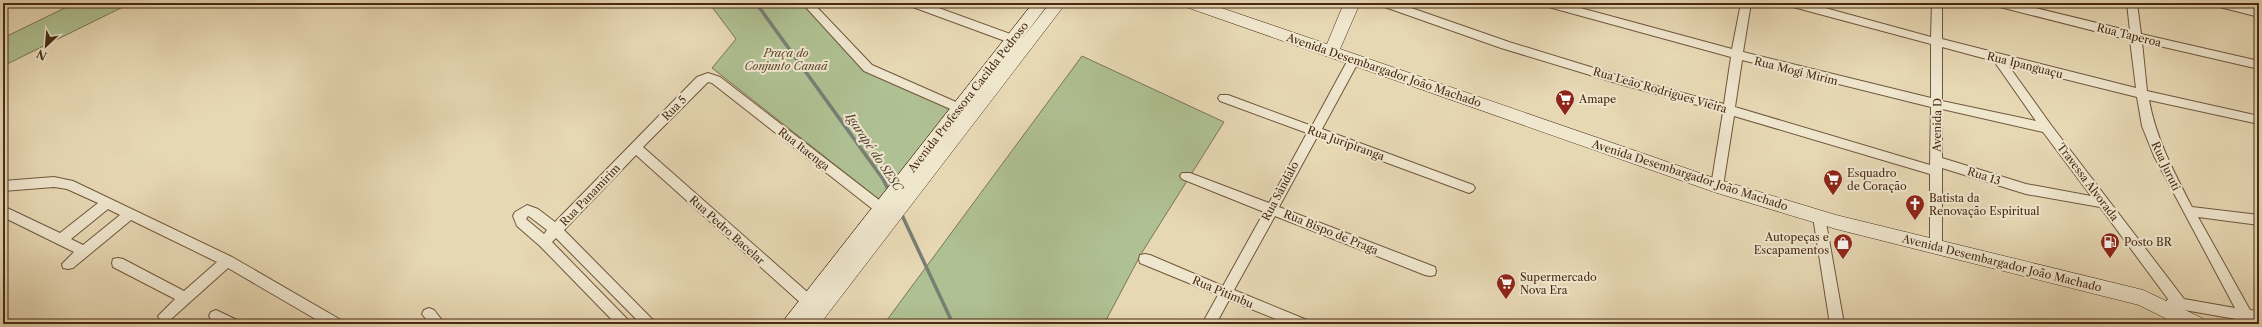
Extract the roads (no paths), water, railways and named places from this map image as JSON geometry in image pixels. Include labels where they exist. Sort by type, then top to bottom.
[{"type":"main road","name":"Avenida Professora Cacilda Pedroso","points":[[1019,42],[1041,3]]},
{"type":"main road","name":"Avenida Professora Cacilda Pedroso","points":[[790,324],[814,305],[1019,42],[1058,3]]},
{"type":"main road","name":"Avenida Desembargador João Machado","points":[[1191,3],[1717,186],[1819,217],[2143,298],[2195,324]]},
{"type":"main road","points":[[1331,52],[1352,3]]},
{"type":"main road","name":"Avenida Professora Cacilda Pedroso","points":[[809,324],[814,305]]},
{"type":"street","points":[[807,3],[868,68],[966,111]]},
{"type":"street","points":[[914,3],[1019,42]]},
{"type":"street","name":"Rua Leão Rodrigues Vieira","points":[[1386,3],[1505,45],[1623,81],[1936,166]]},
{"type":"street","name":"Rua Mogi Mirim","points":[[1549,3],[1735,56],[1937,105],[2047,128]]},
{"type":"street","points":[[1717,186],[1730,110],[1735,56],[1746,3]]},
{"type":"street","name":"Rua Ipanguaçu","points":[[1793,3],[1998,59],[2142,95],[2259,120]]},
{"type":"street","name":"Avenida D","points":[[1936,246],[1939,42],[1938,3]]},
{"type":"street","name":"Rua Taperoa","points":[[2000,3],[2136,37],[2259,65]]},
{"type":"street","name":"Rua Juruti","points":[[2132,3],[2142,95],[2148,126],[2160,156],[2188,211],[2246,315]]},
{"type":"street","points":[[2220,3],[2259,13]]},
{"type":"street","name":"Rua Sândalo","points":[[1209,324],[1312,131],[1354,59]]},
{"type":"street","name":"Travessa Alvorada","points":[[1998,59],[2103,203],[2174,313]]},
{"type":"street","name":"Rua 5","points":[[636,148],[701,80],[712,77],[716,80]]},
{"type":"street","name":"Rua Itaenga","points":[[716,80],[886,213]]},
{"type":"street","name":"Rua Juripiranga","points":[[1224,98],[1469,188]]},
{"type":"street","name":"Rua Panamirim","points":[[544,242],[636,148]]},
{"type":"street","name":"Rua Pedro Bacelar","points":[[636,148],[814,305]]},
{"type":"street","name":"Rua 13","points":[[1936,166],[2026,189],[2103,203]]},
{"type":"street","name":"Rua Bispo de Praga","points":[[1186,176],[1430,271]]},
{"type":"street","points":[[3,186],[54,182],[69,184],[228,261],[336,324]]},
{"type":"street","points":[[60,240],[108,203]]},
{"type":"street","points":[[625,324],[544,242],[521,222],[519,216],[527,210],[534,212],[556,230],[650,324]]},
{"type":"street","points":[[3,211],[84,251]]},
{"type":"street","points":[[2188,211],[2259,220]]},
{"type":"street","points":[[68,264],[130,214]]},
{"type":"street","points":[[1819,217],[1837,324]]},
{"type":"street","name":"Rua Pitimbu","points":[[1145,259],[1302,324]]},
{"type":"street","points":[[165,316],[228,261]]},
{"type":"street","points":[[118,263],[186,298]]},
{"type":"street","points":[[2174,313],[2246,315],[2259,317]]},
{"type":"street","points":[[216,316],[232,324]]},
{"type":"waterway","name":"Igarapé do SESC","points":[[756,3],[883,179],[889,191]]},
{"type":"waterway","name":"Igarapé do SESC","points":[[901,213],[953,324]]},
{"type":"place","name":"Amape","points":[[1565,116]]},
{"type":"place","name":"Esquadro de Coração","points":[[1833,196]]},
{"type":"place","name":"Batista da Renovação Espiritual","points":[[1915,221]]},
{"type":"place","name":"Posto BR","points":[[2110,259]]},
{"type":"place","name":"Autopeças e Escapamentos","points":[[1843,260]]},
{"type":"place","name":"Supermercado Nova Era","points":[[1506,300]]},
{"type":"park label","name":"Praça do Conjunto Canaã","points":[[786,59]]}]
